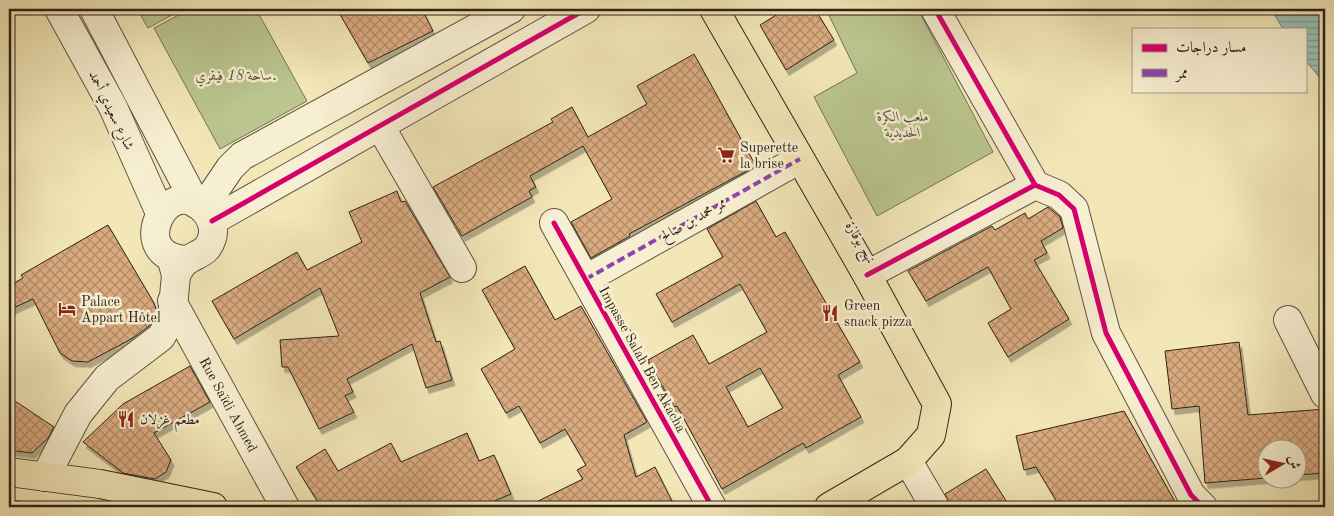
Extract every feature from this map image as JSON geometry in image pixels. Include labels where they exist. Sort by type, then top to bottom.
[{"type":"main road","name":"نهج بوقارة","points":[[714,9],[867,275],[938,404],[931,435],[908,461],[829,507]]},
{"type":"main road","points":[[9,472],[136,490],[213,507]]},
{"type":"street","name":"شارع سعيدي أحمد","points":[[59,9],[113,107],[160,213]]},
{"type":"street","points":[[94,9],[203,211],[212,238],[209,246],[203,253],[177,273]]},
{"type":"street","points":[[203,211],[230,168],[242,156],[511,9]]},
{"type":"street","points":[[45,477],[78,414],[107,378],[161,337],[172,318],[177,273],[157,242],[154,232],[160,213],[176,202],[203,211],[380,126],[586,9]]},
{"type":"street","points":[[935,9],[1035,185],[1058,195],[1074,209],[1106,333],[1191,495],[1203,507]]},
{"type":"street","points":[[380,126],[462,268]]},
{"type":"street","name":"ممر محمد بن صالح","points":[[586,280],[800,159]]},
{"type":"street","points":[[867,275],[1035,185]]},
{"type":"street","name":"Impasse Salah Ben Akacha","points":[[554,223],[712,507]]},
{"type":"street","name":"Rue Saïdi Ahmed","points":[[177,273],[285,507]]},
{"type":"street","points":[[1288,320],[1325,394]]},
{"type":"street","points":[[908,461],[935,507]]},
{"type":"green space","points":[[137,9],[183,9],[148,28]]},
{"type":"green space","name":"ساحة 18 فيفري.","points":[[190,9],[256,9],[307,101],[220,149],[154,28]]},
{"type":"green space","name":"ملعب الكرة الحديدية","points":[[826,9],[918,9],[993,152],[877,216],[814,97],[857,73]]},
{"type":"water","points":[[1271,9],[1325,9],[1325,84],[1306,61],[1306,28],[1282,28]]},
{"type":"building","points":[[337,9],[422,9],[433,31],[368,63]]},
{"type":"building","points":[[786,9],[815,9],[834,40],[786,70],[760,25]]},
{"type":"building","points":[[694,54],[756,166],[629,234],[630,236],[591,258],[571,222],[612,199],[583,146],[530,176],[536,187],[529,191],[532,197],[462,236],[433,187],[553,122],[551,119],[572,107],[588,137],[647,104],[637,86]]},
{"type":"building","points":[[397,191],[401,202],[405,201],[450,277],[420,293],[436,342],[440,341],[452,380],[426,388],[412,344],[347,379],[353,392],[345,396],[354,412],[319,429],[288,367],[282,367],[280,340],[339,336],[320,288],[234,339],[212,301],[297,252],[307,270],[362,242],[349,212]]},
{"type":"building","points":[[756,201],[776,237],[785,232],[860,362],[838,375],[861,417],[806,448],[803,443],[722,489],[677,406],[674,407],[648,360],[693,335],[709,364],[767,332],[740,284],[672,322],[656,294],[723,257],[707,229]],"holes":[[[760,368],[783,408],[748,427],[726,387]]]},
{"type":"building","points":[[1048,207],[1060,217],[1063,228],[1041,241],[1047,253],[1034,260],[1069,319],[1008,357],[988,323],[1011,309],[988,267],[926,301],[908,271],[992,226],[995,230],[1025,213],[1028,219]]},
{"type":"building","points":[[108,225],[154,303],[157,313],[149,326],[133,338],[88,362],[72,361],[60,353],[33,299],[9,310],[9,286],[23,278],[21,275]]},
{"type":"building","points":[[525,266],[555,320],[581,306],[647,422],[624,435],[636,477],[655,467],[675,507],[526,507],[583,479],[577,470],[586,465],[565,429],[540,443],[519,406],[506,413],[481,369],[515,349],[482,290]]},
{"type":"building","points":[[1239,342],[1248,415],[1325,409],[1325,473],[1306,474],[1306,438],[1256,438],[1256,479],[1205,483],[1199,406],[1172,409],[1165,351]]},
{"type":"building","points":[[190,366],[210,402],[154,433],[171,460],[166,472],[155,479],[123,473],[83,442],[123,404]]},
{"type":"building","points":[[9,397],[54,427],[48,438],[32,453],[9,450]]},
{"type":"building","points":[[1124,411],[1178,507],[1060,507],[1036,467],[1024,470],[1016,436]]},
{"type":"building","points":[[467,433],[479,461],[494,455],[511,494],[480,507],[321,507],[296,467],[325,449],[338,471],[391,443],[401,462]]},
{"type":"building","points":[[986,469],[1010,507],[951,507],[945,494]]},
{"type":"tram line","points":[[9,500],[67,507]]},
{"type":"marked path","points":[[586,279],[800,159]]},
{"type":"cycle path","points":[[212,221],[586,9]]},
{"type":"cycle path","points":[[867,275],[1035,185],[935,9]]},
{"type":"cycle path","points":[[1035,185],[1059,195],[1074,209],[1106,333],[1191,495],[1203,507]]},
{"type":"cycle path","points":[[554,223],[712,507]]},
{"type":"place","name":"Superette la brise","points":[[726,155]]},
{"type":"place","name":"Palace Appart Hôtel","points":[[67,309]]},
{"type":"place","name":"Green snack pizza","points":[[830,313]]},
{"type":"place","name":"مطعم غزلان","points":[[126,419]]}]
